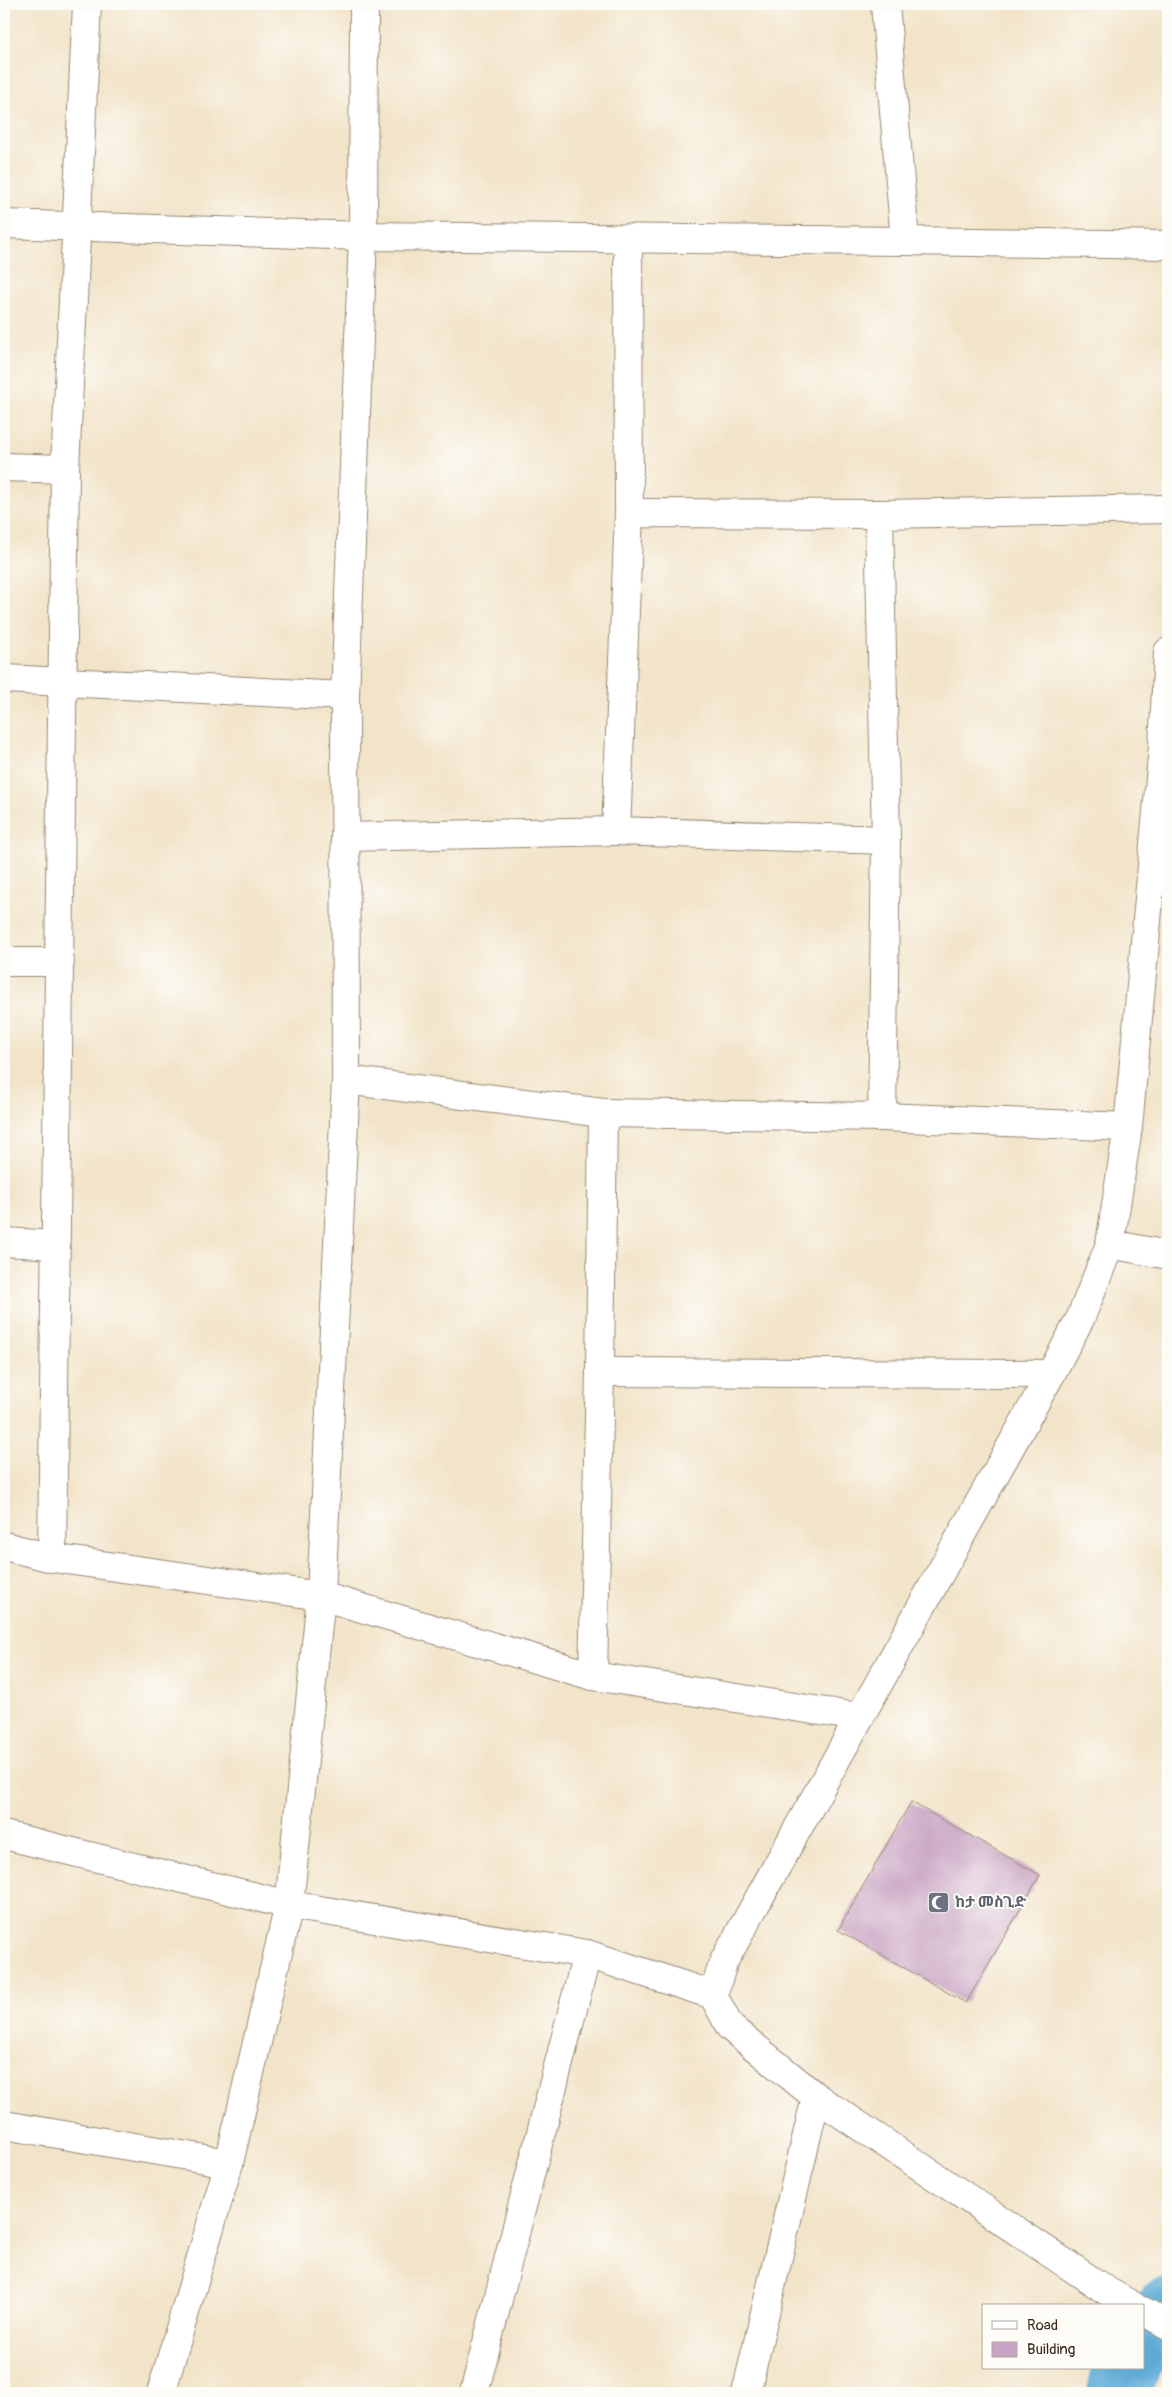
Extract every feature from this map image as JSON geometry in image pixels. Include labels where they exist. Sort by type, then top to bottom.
[{"type":"street","points":[[52,1558],[64,681],[65,469],[78,226],[87,4]]},
{"type":"street","points":[[161,2393],[229,2163],[289,1905],[321,1596],[346,1080],[345,696],[363,236],[364,4]]},
{"type":"street","points":[[885,4],[904,241]]},
{"type":"street","points":[[4,224],[363,236],[1168,245]]},
{"type":"street","points":[[616,831],[629,513],[628,240]]},
{"type":"street","points":[[4,467],[65,469]]},
{"type":"street","points":[[629,513],[879,514],[1168,509]]},
{"type":"street","points":[[879,514],[886,840],[882,1117]]},
{"type":"street","points":[[713,1995],[724,1961],[1051,1374],[1081,1317],[1110,1244],[1128,1127],[1166,747],[1168,652]]},
{"type":"street","points":[[4,680],[64,681],[345,696]]},
{"type":"street","points":[[345,837],[616,831],[886,840]]},
{"type":"street","points":[[4,962],[60,962]]},
{"type":"street","points":[[346,1080],[603,1113],[882,1117],[1128,1127]]},
{"type":"street","points":[[593,1676],[600,1372],[603,1113]]},
{"type":"street","points":[[4,1242],[56,1245]]},
{"type":"street","points":[[1110,1244],[1168,1255]]},
{"type":"street","points":[[600,1372],[1051,1374]]},
{"type":"street","points":[[4,1546],[52,1558],[321,1596],[593,1676],[859,1717]]},
{"type":"street","points":[[4,1835],[289,1905],[587,1954],[713,1995],[730,2027],[816,2097],[1107,2291],[1130,2304]]},
{"type":"street","points":[[474,2393],[587,1954]]},
{"type":"street","points":[[746,2393],[816,2097]]},
{"type":"street","points":[[4,2124],[229,2163]]},
{"type":"street","points":[[1144,2312],[1168,2326]]},
{"type":"building","name":"ከታ መስጊድ","points":[[911,1802],[1040,1875],[966,2003],[838,1930]]},
{"type":"waterway","points":[[1144,2345],[1168,2310]]},
{"type":"waterway","points":[[1120,2393],[1127,2370]]},
{"type":"place","name":"ከታ መስጊድ","points":[[939,1902]]}]
